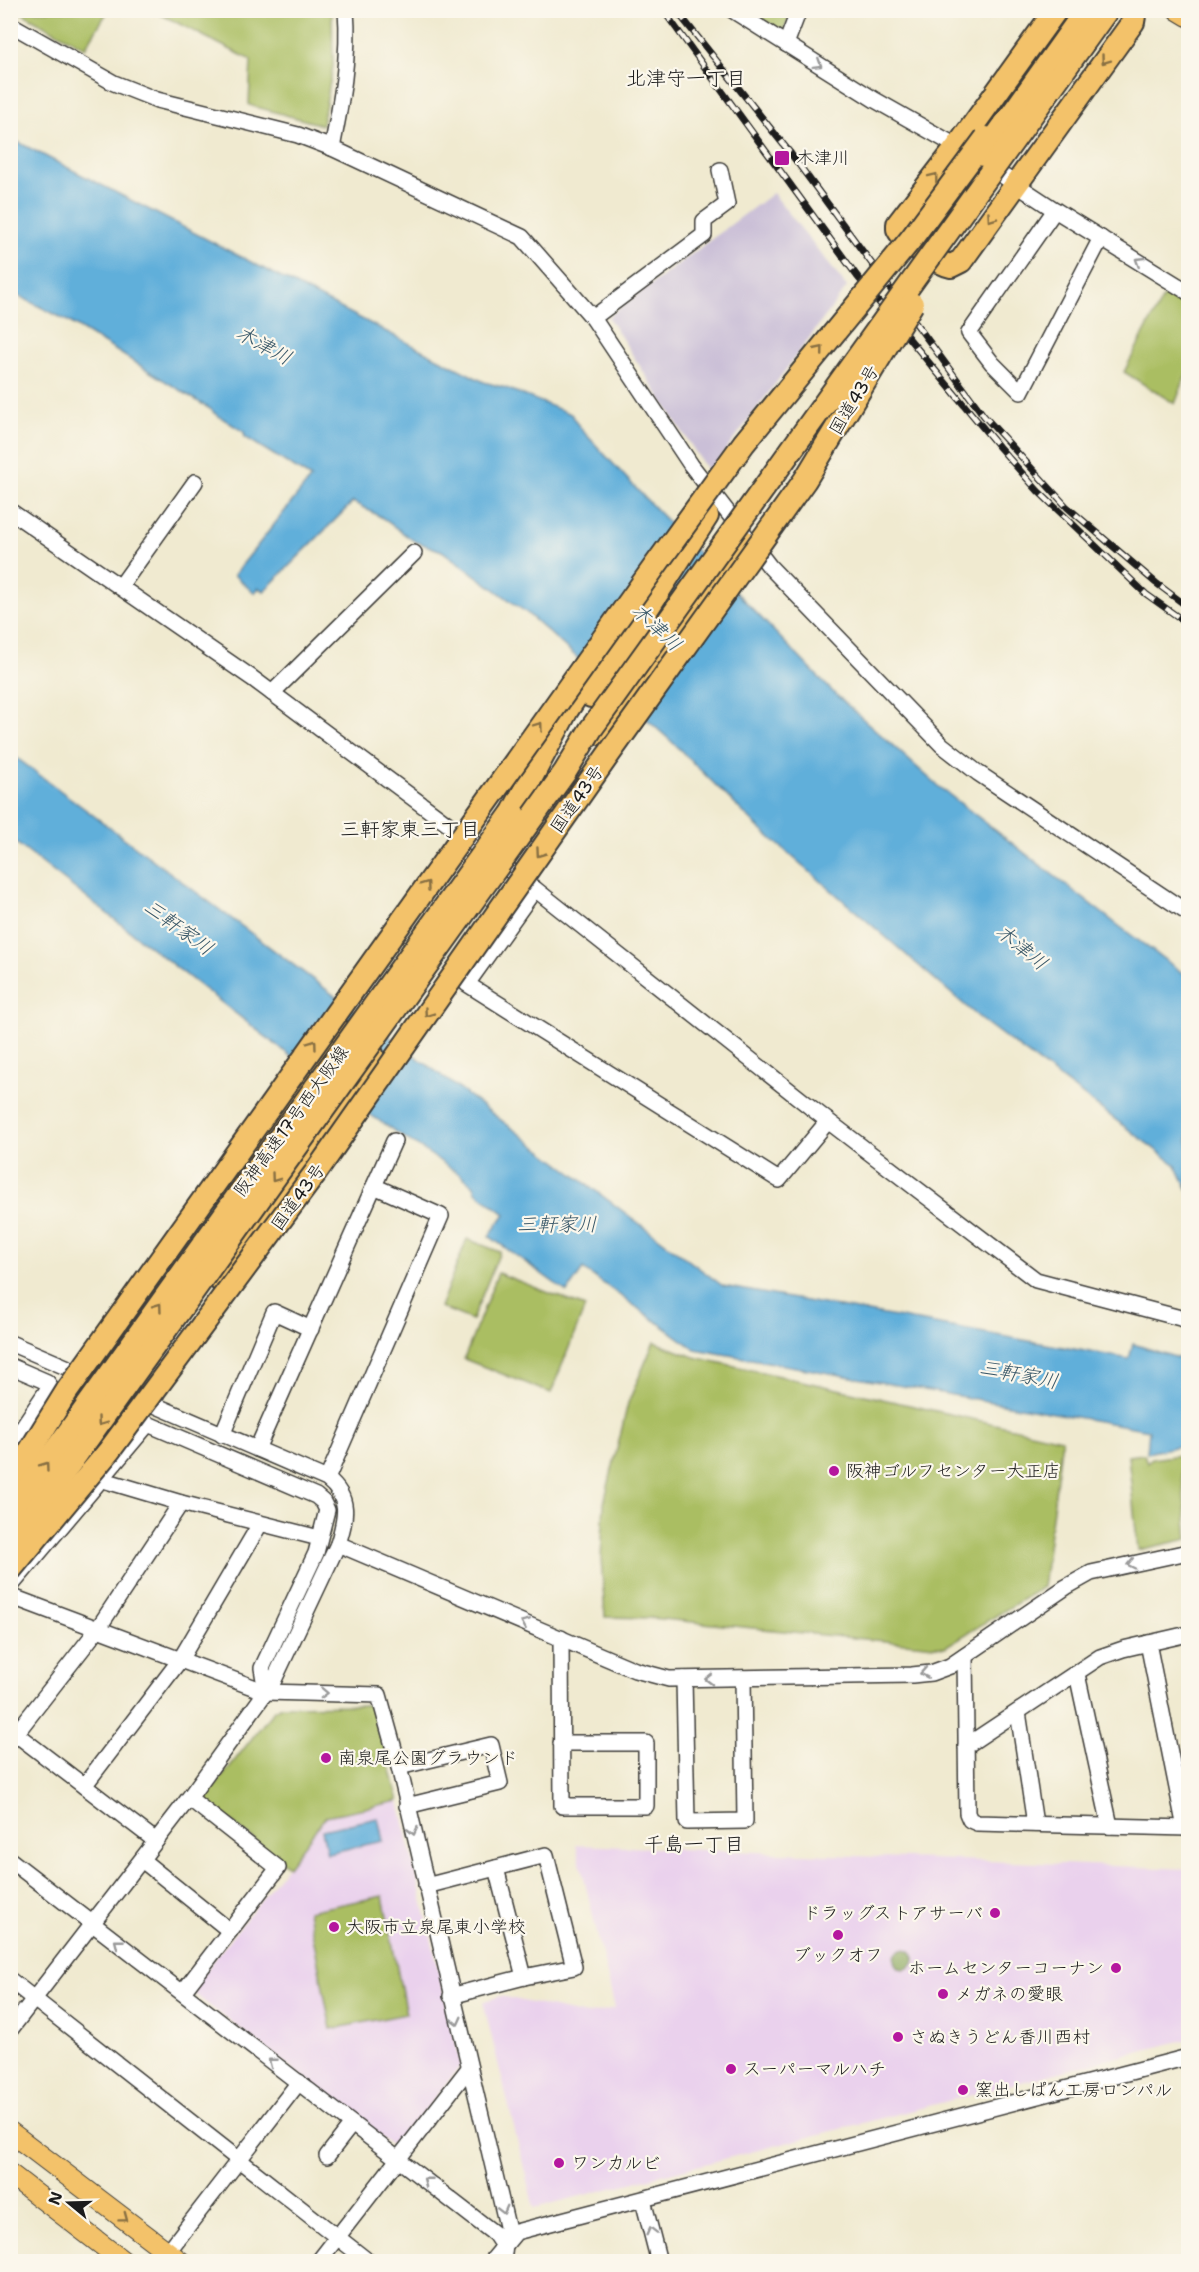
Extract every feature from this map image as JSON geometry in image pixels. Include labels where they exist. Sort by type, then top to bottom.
[{"type":"highway","points":[[1056,10],[898,224],[897,229],[903,237],[941,263],[951,266],[961,261],[1133,22],[1135,10]]},
{"type":"highway","points":[[10,1483],[67,1391],[98,1347],[457,841],[744,443],[911,239],[1079,10]]},
{"type":"highway","points":[[572,729],[605,690],[1086,10]]},
{"type":"highway","points":[[565,772],[591,729],[1107,10]]},
{"type":"highway","name":"国道43号","points":[[10,1570],[109,1451],[316,1172],[606,758],[757,550],[810,472],[889,341],[950,246],[1119,10]]},
{"type":"highway","points":[[468,908],[594,760],[703,610],[746,542],[889,341]]},
{"type":"highway","points":[[572,729],[599,682],[751,453],[784,396]]},
{"type":"highway","points":[[513,812],[584,683],[640,604],[698,507]]},
{"type":"highway","points":[[565,772],[633,692],[695,605],[746,542]]},
{"type":"highway","name":"阪神高速17号西大阪線","points":[[10,1514],[572,729]]},
{"type":"highway","name":"阪神高速17号西大阪線","points":[[10,1547],[565,772]]},
{"type":"highway","points":[[98,1347],[166,1266],[321,1059],[385,990]]},
{"type":"highway","points":[[152,1394],[213,1296],[327,1133],[408,990]]},
{"type":"main road","points":[[1178,10],[1188,16]]},
{"type":"main road","points":[[10,2132],[169,2258]]},
{"type":"main road","points":[[10,2174],[124,2262]]},
{"type":"street","points":[[332,148],[342,97],[346,10]]},
{"type":"street","points":[[732,10],[875,100],[957,146],[1188,292]]},
{"type":"street","points":[[786,44],[800,10]]},
{"type":"street","points":[[10,24],[114,83],[158,100],[298,135],[332,148],[522,237],[593,318],[691,465],[770,567],[942,745],[978,773],[1188,913]]},
{"type":"street","points":[[593,318],[704,235],[704,221],[727,204],[720,170]]},
{"type":"street","points":[[1055,210],[969,333],[992,363],[1022,392],[1101,238]]},
{"type":"street","points":[[120,587],[195,482]]},
{"type":"street","points":[[10,511],[272,693],[535,889],[828,1121],[1036,1280],[1188,1320]]},
{"type":"street","points":[[272,693],[414,553]]},
{"type":"street","points":[[535,889],[467,984],[779,1180],[828,1121]]},
{"type":"street","points":[[257,1449],[394,1141]]},
{"type":"street","points":[[327,1479],[441,1216],[374,1186]]},
{"type":"street","points":[[222,1434],[274,1312],[311,1329]]},
{"type":"street","points":[[10,1343],[327,1479],[343,1496],[345,1506],[344,1527],[338,1544],[273,1682],[189,1798],[10,2030]]},
{"type":"street","points":[[10,1366],[47,1382],[50,1386],[15,1449],[10,1472]]},
{"type":"street","points":[[15,1449],[81,1373]]},
{"type":"street","points":[[10,1587],[148,1424],[316,1496],[327,1510],[316,1553],[262,1668],[266,1692]]},
{"type":"street","points":[[100,1479],[181,1503],[319,1538]]},
{"type":"street","points":[[156,1841],[14,1732],[97,1630],[181,1503]]},
{"type":"street","points":[[84,1786],[180,1660],[260,1524]]},
{"type":"street","points":[[338,1544],[643,1673],[669,1679],[931,1673],[950,1666],[1066,1587],[1091,1573],[1188,1552]]},
{"type":"street","points":[[10,1596],[266,1692],[379,1695],[399,1767],[451,1996],[507,2226],[502,2262]]},
{"type":"street","points":[[966,1746],[1100,1657],[1123,1648],[1188,1634]]},
{"type":"street","points":[[561,1638],[561,1743],[562,1806],[646,1806],[646,1743],[561,1743]]},
{"type":"street","points":[[965,1656],[967,1813],[970,1820],[977,1823],[1187,1828],[1148,1643]]},
{"type":"street","points":[[1077,1674],[1110,1826]]},
{"type":"street","points":[[684,1679],[687,1822],[745,1821],[743,1678]]},
{"type":"street","points":[[1018,1712],[1035,1824]]},
{"type":"street","points":[[399,1767],[491,1745],[500,1783],[407,1806]]},
{"type":"street","points":[[183,1992],[278,1868],[189,1798]]},
{"type":"street","points":[[426,1886],[546,1856],[574,1968],[524,1977],[451,1996]]},
{"type":"street","points":[[10,1860],[495,2234],[503,2246]]},
{"type":"street","points":[[142,1860],[230,1931]]},
{"type":"street","points":[[496,1868],[524,1977]]},
{"type":"street","points":[[10,1980],[369,2262]]},
{"type":"street","points":[[491,2262],[516,2232],[1188,2057]]},
{"type":"street","points":[[318,2262],[469,2068]]},
{"type":"street","points":[[169,2258],[239,2160],[299,2082]]},
{"type":"street","points":[[327,2156],[352,2124]]},
{"type":"street","points":[[643,2200],[659,2262]]},
{"type":"shaded area","points":[[773,193],[847,287],[709,473],[608,317]]},
{"type":"shaded area","name":"大阪市立泉尾東小学校","points":[[399,1801],[461,2065],[399,2144],[391,2145],[193,1993],[193,1987],[326,1816]]},
{"type":"shaded area","points":[[576,1845],[1188,1869],[1188,2039],[534,2208],[483,2002],[500,1996],[586,2015],[615,2008]]},
{"type":"green space","points":[[108,10],[85,48],[18,11]]},
{"type":"green space","points":[[154,11],[332,11],[333,66],[322,125],[249,105],[251,60]]},
{"type":"green space","points":[[748,11],[792,11],[784,29],[780,30]]},
{"type":"green space","points":[[1166,292],[1188,306],[1188,370],[1175,404],[1124,372]]},
{"type":"green space","points":[[467,1239],[500,1252],[472,1320],[440,1307]]},
{"type":"green space","points":[[498,1273],[585,1307],[551,1393],[464,1359]]},
{"type":"green space","name":"阪神ゴルフセンター大正店","points":[[654,1342],[694,1357],[1062,1439],[1043,1587],[945,1647],[652,1618],[605,1617],[601,1558],[604,1503],[628,1403]]},
{"type":"green space","points":[[1144,1454],[1147,1463],[1152,1459],[1180,1455],[1188,1539],[1138,1550],[1128,1456]]},
{"type":"green space","points":[[371,1705],[377,1716],[399,1801],[326,1816],[288,1866],[208,1804],[207,1796],[274,1710],[282,1706]]},
{"type":"green space","points":[[383,1896],[406,2014],[331,2029],[308,1911]]},
{"type":"green space","points":[[904,1949],[911,1952],[914,1959],[911,1966],[904,1969],[897,1966],[894,1959],[897,1952]]},
{"type":"water","name":"木津川","points":[[10,138],[484,382],[506,388],[571,414],[582,430],[644,497],[833,692],[938,786],[1188,977],[1188,1190],[1176,1165],[982,1020],[758,827],[670,740],[527,613],[442,551],[414,541],[381,517],[353,502],[264,591],[259,588],[254,593],[234,575],[311,478],[245,437],[244,432],[212,410],[68,321],[11,292]]},
{"type":"water","name":"三軒家川","points":[[10,753],[723,1286],[1129,1359],[1133,1344],[1188,1361],[1188,1444],[1147,1453],[1149,1430],[695,1349],[583,1269],[567,1292],[489,1236],[505,1214],[476,1192],[474,1186],[461,1175],[342,1096],[11,839]]},
{"type":"water","points":[[378,1818],[383,1841],[327,1853],[322,1830]]},
{"type":"railway","points":[[663,10],[857,276],[999,447],[1038,491],[1146,594],[1188,624]]},
{"type":"railway","points":[[676,10],[791,154],[984,416],[1067,507],[1156,583],[1188,607]]},
{"type":"place","name":"木津川","points":[[782,158]]},
{"type":"place","name":"阪神ゴルフセンター大正店","points":[[834,1471]]},
{"type":"place","name":"南泉尾公園グラウンド","points":[[326,1758]]},
{"type":"place","name":"ドラッグストアサーバ","points":[[995,1913]]},
{"type":"place","name":"大阪市立泉尾東小学校","points":[[334,1927]]},
{"type":"place","name":"ブックオフ","points":[[838,1935]]},
{"type":"place","name":"ホームセンターコーナン","points":[[1116,1968]]},
{"type":"place","name":"メガネの愛眼","points":[[943,1994]]},
{"type":"place","name":"さぬきうどん香川西村","points":[[898,2037]]},
{"type":"place","name":"スーパーマルハチ","points":[[731,2069]]},
{"type":"place","name":"窯出しぱん工房ロンパル","points":[[963,2090]]},
{"type":"place","name":"ワンカルビ","points":[[559,2163]]},
{"type":"district","name":"北津守一丁目","points":[[686,78]]},
{"type":"district","name":"三軒家東三丁目","points":[[410,829]]},
{"type":"district","name":"千島一丁目","points":[[694,1844]]}]
